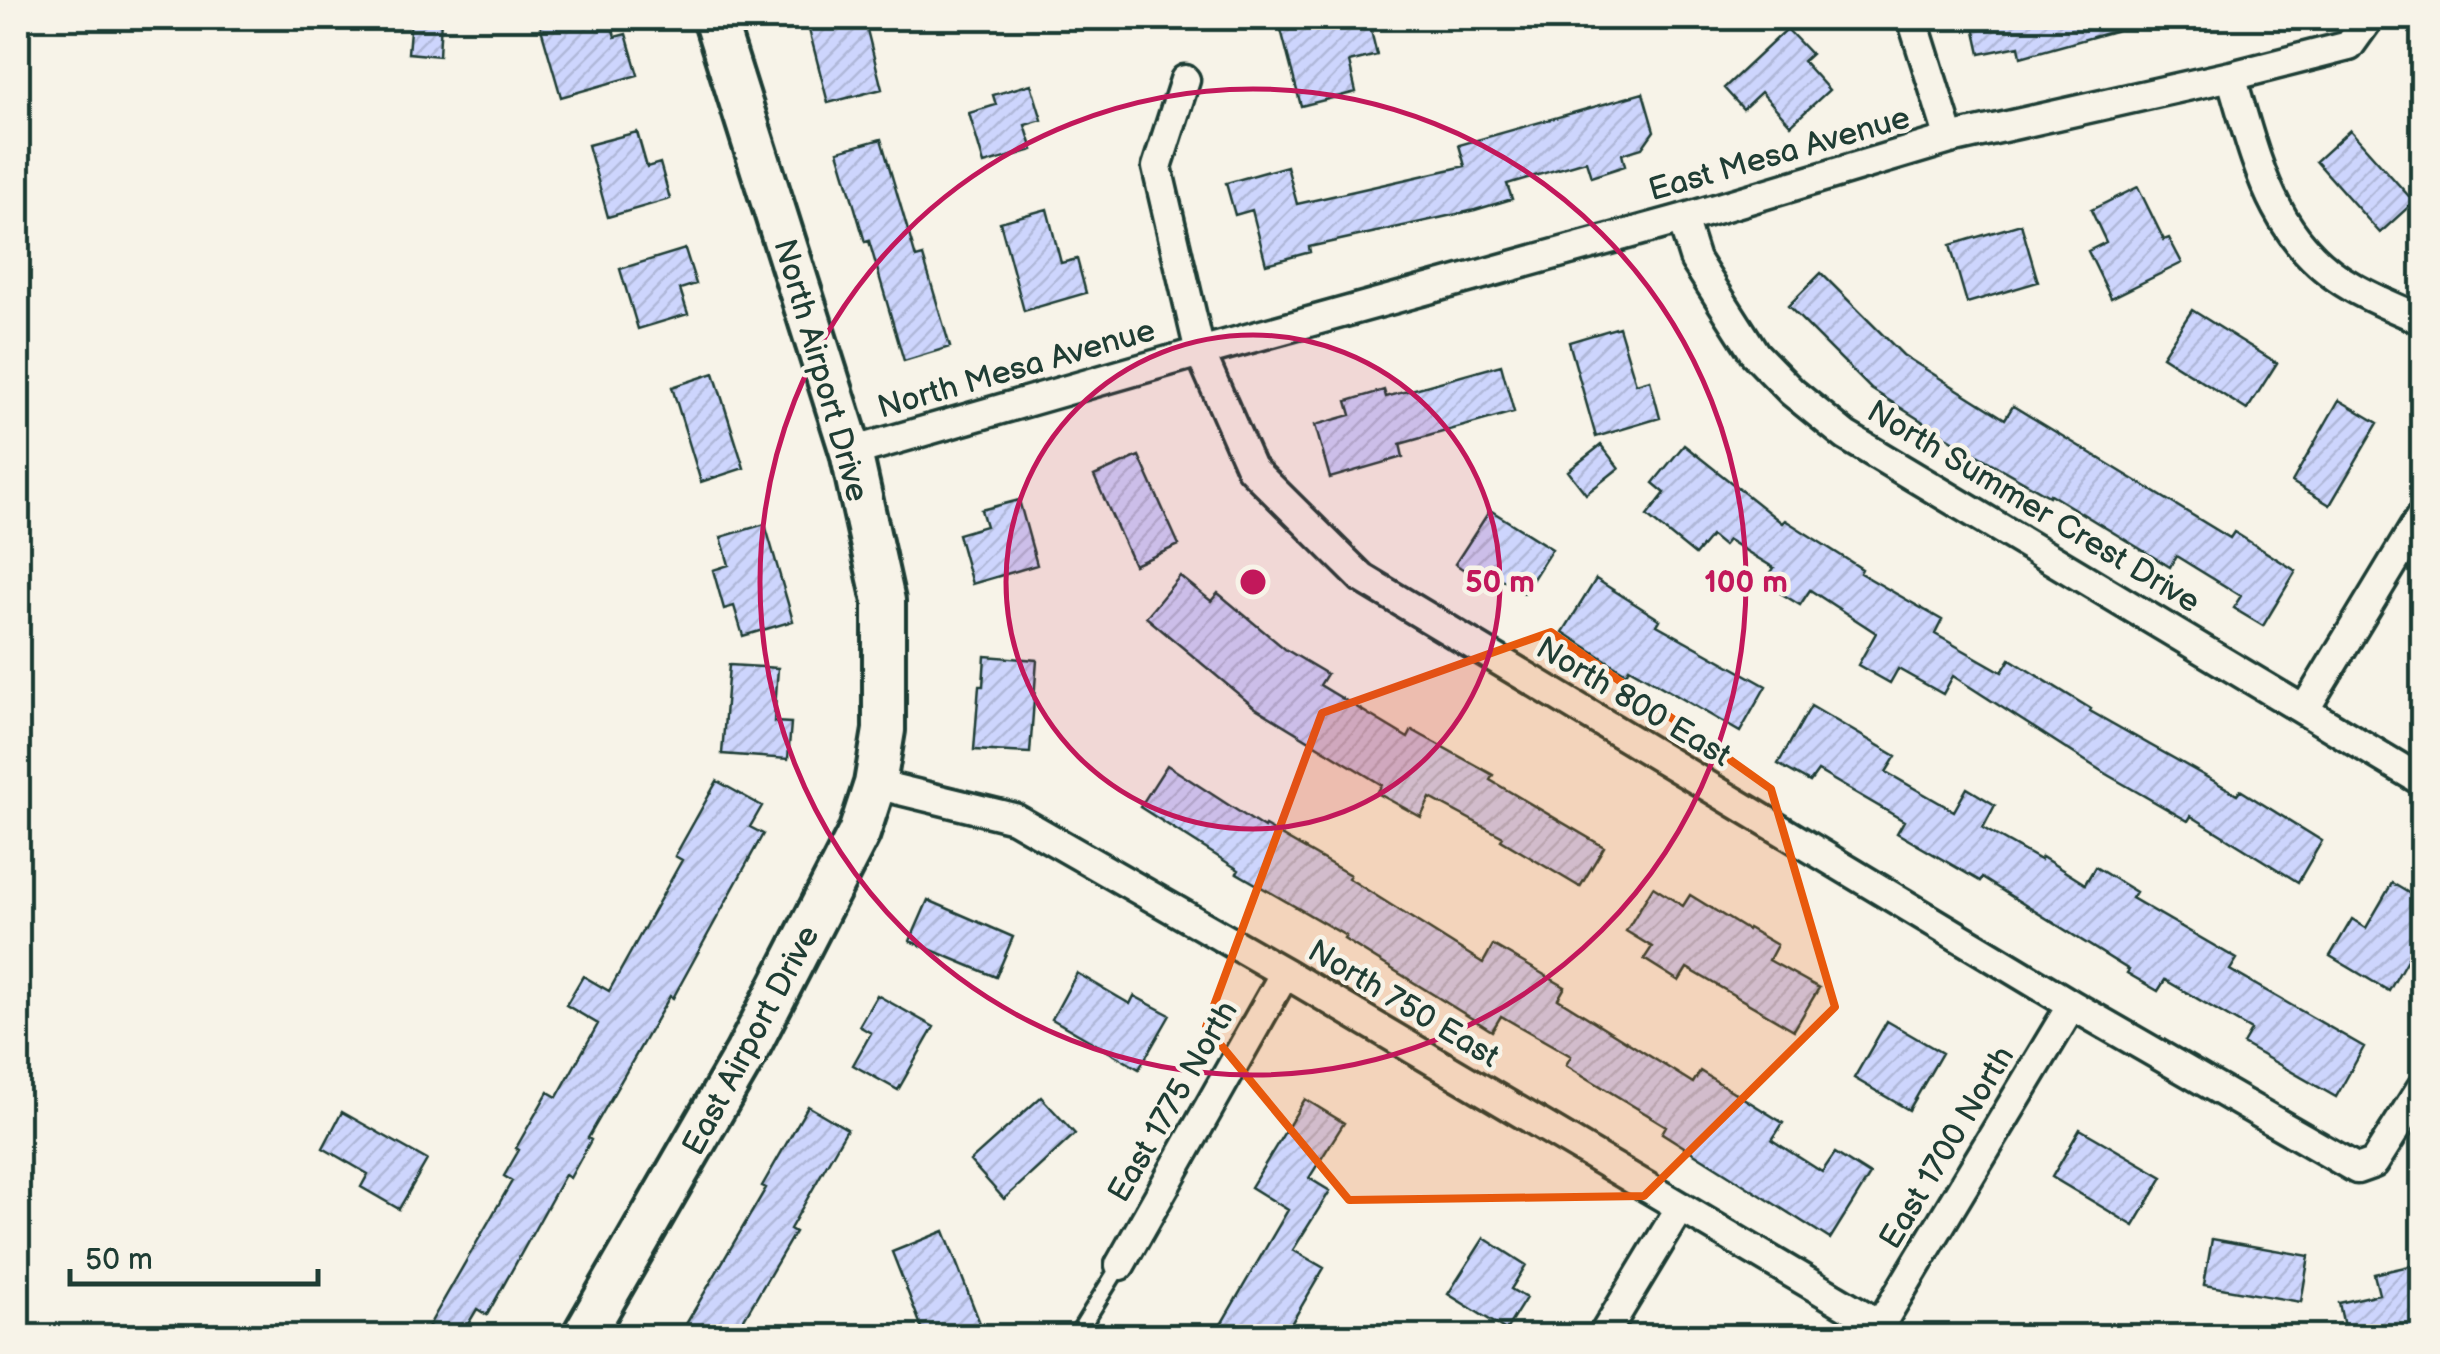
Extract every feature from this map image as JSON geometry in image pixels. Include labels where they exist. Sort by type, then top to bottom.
[{"type":"street","name":"North Airport Drive","points":[[714,18],[851,452],[884,602],[884,730]]},
{"type":"street","points":[[1912,18],[1950,139]]},
{"type":"street","name":"East Mesa Avenue","points":[[1200,352],[1682,219],[1950,139],[2349,46],[2369,18]]},
{"type":"street","points":[[2231,76],[2260,174],[2284,223],[2316,262],[2351,287],[2422,320]]},
{"type":"street","name":"North 800 East","points":[[1185,80],[1157,167],[1200,352],[1251,468],[1362,578],[2072,1005],[2357,1169],[2374,1163],[2422,1087]]},
{"type":"street","name":"North Summer Crest Drive","points":[[1682,219],[1695,260],[1755,354],[1792,392],[1846,436],[2422,780]]},
{"type":"street","name":"North Mesa Avenue","points":[[851,452],[1200,352]]},
{"type":"street","points":[[2305,708],[2422,515]]},
{"type":"street","name":"East Airport Drive","points":[[584,1336],[746,1053],[860,833],[875,784],[884,730]]},
{"type":"street","name":"North 750 East","points":[[875,784],[1014,818],[1285,973],[1880,1326]]},
{"type":"street","name":"East 1775 North","points":[[1120,1264],[1285,973]]},
{"type":"street","name":"East 1700 North","points":[[1880,1326],[2072,1005]]},
{"type":"street","points":[[1603,1336],[1680,1207]]},
{"type":"lane","points":[[1076,1336],[1120,1264]]},
{"type":"highlighted area","points":[[1551,632],[1771,789],[1835,1007],[1644,1196],[1349,1200],[1206,1027],[1322,713]]},
{"type":"building","points":[[411,18],[441,18],[439,56],[408,53]]},
{"type":"building","points":[[538,18],[610,18],[615,37],[626,34],[638,75],[561,97]]},
{"type":"building","points":[[806,18],[864,18],[882,89],[828,103]]},
{"type":"building","points":[[1278,18],[1368,18],[1377,55],[1349,62],[1356,92],[1301,106]]},
{"type":"building","points":[[1972,18],[2135,18],[2136,25],[2021,57],[2019,46],[1980,54]]},
{"type":"building","points":[[1787,29],[1811,54],[1803,61],[1829,90],[1791,125],[1761,92],[1743,109],[1724,88]]},
{"type":"building","points":[[1031,84],[1042,120],[1025,125],[1033,150],[984,164],[969,113],[996,105],[993,95]]},
{"type":"building","points":[[1643,93],[1654,131],[1642,148],[1622,154],[1625,166],[1591,177],[1586,161],[1507,184],[1512,199],[1309,247],[1310,252],[1266,264],[1252,210],[1235,215],[1226,183],[1287,166],[1297,204],[1465,166],[1459,145]]},
{"type":"building","points":[[2350,130],[2414,202],[2380,233],[2316,161]]},
{"type":"building","points":[[637,132],[647,167],[660,163],[670,199],[608,217],[588,145]]},
{"type":"building","points":[[881,139],[916,258],[923,256],[950,347],[904,361],[838,151]]},
{"type":"building","points":[[2138,187],[2164,240],[2169,238],[2182,263],[2111,298],[2088,251],[2106,242],[2091,210]]},
{"type":"building","points":[[1047,209],[1061,263],[1077,259],[1086,293],[1024,311],[1000,222]]},
{"type":"building","points":[[2021,224],[2038,282],[1967,303],[1950,245]]},
{"type":"building","points":[[685,249],[696,284],[680,289],[688,314],[638,329],[620,269]]},
{"type":"building","points":[[1821,273],[1903,355],[2005,419],[2013,406],[2230,538],[2234,532],[2296,571],[2263,626],[2233,608],[2241,596],[2176,556],[2170,567],[1871,389],[1788,306]]},
{"type":"building","points":[[2192,310],[2277,363],[2247,410],[2162,356]]},
{"type":"building","points":[[1619,327],[1636,384],[1650,380],[1660,418],[1596,437],[1569,342]]},
{"type":"building","points":[[1501,365],[1514,412],[1400,444],[1403,457],[1330,478],[1315,425],[1351,415],[1347,401],[1384,390],[1386,397]]},
{"type":"building","points":[[714,373],[744,468],[701,482],[672,387]]},
{"type":"building","points":[[2339,400],[2378,423],[2330,505],[2292,482]]},
{"type":"building","points":[[1601,445],[1619,468],[1586,494],[1568,471]]},
{"type":"building","points":[[1684,445],[1782,523],[1785,520],[1862,569],[1860,573],[1942,620],[1935,634],[2002,672],[2010,659],[2090,711],[2237,794],[2240,790],[2322,841],[2298,882],[2191,816],[2188,821],[2106,774],[1953,676],[1943,694],[1898,669],[1890,683],[1858,665],[1876,633],[1810,590],[1800,605],[1764,583],[1774,568],[1728,540],[1723,546],[1711,536],[1695,555],[1647,516],[1665,493],[1653,483]]},
{"type":"building","points":[[1139,456],[1179,545],[1134,565],[1094,476]]},
{"type":"building","points":[[1019,500],[1037,565],[972,584],[958,534],[986,526],[981,510]]},
{"type":"building","points":[[1490,510],[1552,549],[1524,593],[1493,574],[1486,584],[1455,564]]},
{"type":"building","points":[[765,524],[793,621],[743,636],[734,606],[724,609],[713,570],[729,565],[721,537]]},
{"type":"building","points":[[1180,576],[1211,601],[1218,593],[1285,649],[1327,674],[1320,685],[1408,738],[1412,730],[1493,775],[1490,780],[1604,847],[1580,887],[1501,840],[1503,837],[1430,798],[1421,817],[1377,793],[1382,785],[1254,707],[1146,617]]},
{"type":"building","points":[[1596,579],[1660,620],[1657,625],[1766,686],[1740,732],[1629,668],[1626,673],[1563,632]]},
{"type":"building","points":[[985,656],[1037,660],[1030,753],[974,750]]},
{"type":"building","points":[[729,665],[778,668],[774,722],[791,723],[788,759],[722,754]]},
{"type":"building","points":[[1811,706],[1896,756],[1886,772],[1954,811],[1967,788],[1995,805],[1983,828],[2085,884],[2095,867],[2136,892],[2132,898],[2237,959],[2230,970],[2364,1047],[2336,1097],[2243,1044],[2251,1030],[2165,980],[2158,991],[1982,878],[1980,881],[1897,833],[1904,821],[1818,771],[1810,782],[1778,764]]},
{"type":"building","points":[[1167,765],[1264,828],[1350,875],[1348,878],[1483,963],[1493,945],[1565,987],[1558,999],[1693,1083],[1700,1071],[1783,1123],[1772,1140],[1822,1172],[1835,1153],[1870,1175],[1830,1239],[1662,1133],[1666,1126],[1566,1065],[1571,1056],[1501,1016],[1492,1031],[1344,939],[1346,936],[1237,873],[1239,870],[1140,807]]},
{"type":"building","points":[[717,781],[762,806],[750,827],[763,834],[673,998],[670,996],[588,1138],[591,1140],[570,1178],[565,1175],[487,1315],[477,1309],[461,1336],[423,1336],[512,1181],[504,1176],[519,1150],[516,1148],[548,1092],[557,1097],[598,1024],[566,1005],[583,976],[609,991],[682,860],[675,856]]},
{"type":"building","points":[[2392,883],[2422,901],[2422,933],[2389,991],[2330,956],[2352,919],[2366,928]]},
{"type":"building","points":[[1653,887],[1683,906],[1690,895],[1777,945],[1769,960],[1819,988],[1794,1030],[1687,968],[1679,981],[1644,959],[1652,947],[1626,931]]},
{"type":"building","points":[[928,900],[1013,937],[996,977],[910,941]]},
{"type":"building","points":[[1077,973],[1130,1004],[1134,996],[1170,1015],[1139,1069],[1052,1019]]},
{"type":"building","points":[[877,995],[934,1027],[898,1090],[853,1065],[871,1033],[859,1026]]},
{"type":"building","points":[[1887,1021],[1942,1053],[1909,1110],[1854,1078]]},
{"type":"building","points":[[1041,1097],[1075,1134],[1004,1199],[970,1161]]},
{"type":"building","points":[[1305,1099],[1344,1123],[1309,1178],[1330,1191],[1293,1250],[1324,1268],[1284,1336],[1238,1336],[1220,1326],[1288,1210],[1251,1187]]},
{"type":"building","points":[[808,1106],[847,1129],[790,1229],[795,1232],[734,1336],[679,1336],[766,1188],[762,1186]]},
{"type":"building","points":[[342,1112],[427,1160],[399,1209],[361,1187],[368,1174],[323,1148]]},
{"type":"building","points":[[2080,1129],[2163,1177],[2134,1226],[2052,1177]]},
{"type":"building","points":[[944,1231],[985,1336],[925,1336],[892,1252]]},
{"type":"building","points":[[1484,1238],[1526,1265],[1511,1289],[1526,1298],[1506,1330],[1448,1294]]},
{"type":"building","points":[[2212,1239],[2309,1256],[2301,1302],[2204,1285]]},
{"type":"building","points":[[2414,1265],[2422,1304],[2422,1336],[2346,1336],[2339,1303],[2379,1294],[2374,1274]]}]
